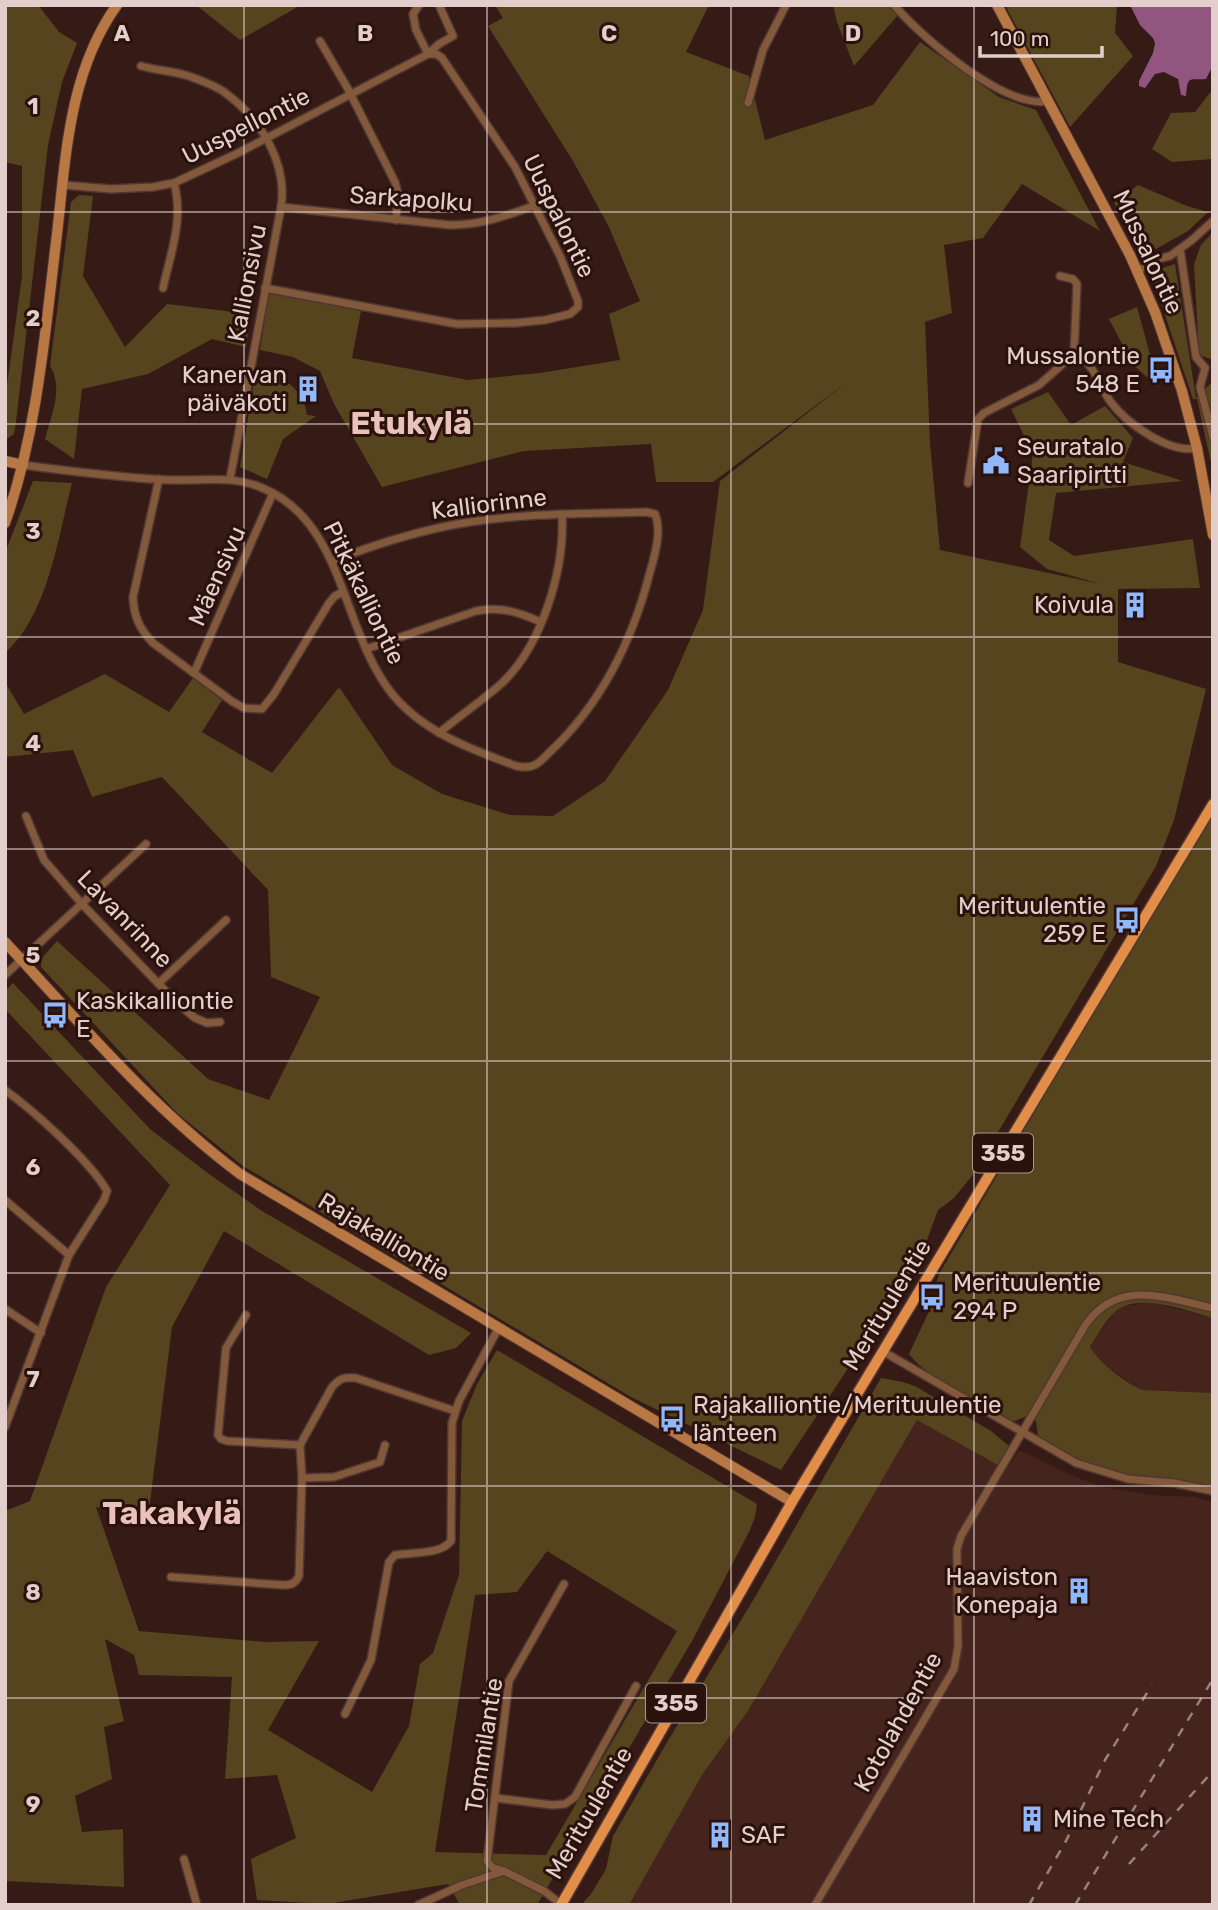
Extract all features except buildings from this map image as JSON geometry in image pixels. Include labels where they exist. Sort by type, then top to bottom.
[{"type":"main road","name":"Merituulentie","points":[[561,1904],[792,1502],[1213,804]]},
{"type":"street","points":[[5,523],[23,465],[41,363],[63,185],[79,83],[89,53],[117,5]]},
{"type":"street","name":"Uuspalontie","points":[[265,288],[457,324],[515,323],[570,314],[578,307],[578,301],[536,205],[516,167],[442,58],[432,54],[416,30],[413,14],[419,5]]},
{"type":"street","name":"Uuspellontie","points":[[63,185],[96,189],[174,183],[432,54],[439,44],[453,36],[439,5]]},
{"type":"street","points":[[748,103],[763,50],[786,5]]},
{"type":"street","points":[[894,5],[910,24],[969,72],[1024,100],[1037,103],[1048,101]]},
{"type":"street","name":"Mussalontie","points":[[997,5],[1138,272],[1170,355],[1197,448],[1213,536]]},
{"type":"street","points":[[320,41],[351,94],[395,182],[398,194],[396,220]]},
{"type":"street","name":"Kallionsivu","points":[[141,66],[191,76],[225,93],[248,112],[265,139],[281,173],[281,207],[230,479]]},
{"type":"street","points":[[163,288],[179,219],[174,183]]},
{"type":"street","name":"Sarkapolku","points":[[281,207],[471,225],[536,205]]},
{"type":"street","points":[[1138,272],[1150,261],[1170,256],[1213,221]]},
{"type":"street","points":[[1180,248],[1196,357],[1209,367],[1200,387],[1213,437]]},
{"type":"street","points":[[968,483],[978,419],[984,413],[1039,386],[1074,354],[1077,284],[1073,279],[1060,276]]},
{"type":"street","points":[[1074,354],[1087,364],[1118,412],[1169,446],[1186,451],[1197,448]]},
{"type":"street","points":[[5,461],[23,465]]},
{"type":"street","name":"Pitkäkalliontie","points":[[23,465],[159,479],[230,479],[247,482],[273,493],[300,512],[314,529],[331,561],[366,649],[393,695],[425,724],[453,741],[526,768],[540,761],[562,740],[590,708],[617,664],[632,631],[653,559],[657,531],[655,514]]},
{"type":"street","points":[[159,479],[132,597],[134,615],[153,643],[233,702],[244,708],[262,709],[274,694],[329,603],[343,592]]},
{"type":"street","name":"Mäensivu","points":[[194,673],[273,493]]},
{"type":"street","name":"Kalliorinne","points":[[331,561],[443,527],[507,517],[646,512],[655,514]]},
{"type":"street","points":[[439,733],[504,681],[533,640],[557,575],[562,541],[562,515]]},
{"type":"street","points":[[366,649],[489,608],[515,611],[541,622]]},
{"type":"street","name":"Lavanrinne","points":[[26,816],[44,860],[82,904],[195,1018],[207,1023],[220,1022]]},
{"type":"street","points":[[5,975],[146,844]]},
{"type":"street","points":[[159,983],[226,920]]},
{"type":"street","name":"Rajakalliontie","points":[[5,942],[138,1085],[206,1149],[273,1196],[792,1502]]},
{"type":"street","points":[[5,1090],[67,1146],[100,1179],[107,1191],[69,1255],[9,1409],[5,1427]]},
{"type":"street","points":[[5,1200],[69,1255]]},
{"type":"street","name":"Kotolahdentie","points":[[815,1905],[954,1669],[958,1646],[957,1549],[961,1536],[1086,1324],[1104,1305],[1122,1296],[1152,1295],[1213,1308]]},
{"type":"street","points":[[5,1310],[41,1332]]},
{"type":"street","points":[[246,1315],[226,1348],[218,1435],[227,1441],[300,1445]]},
{"type":"street","points":[[345,1714],[372,1660],[389,1562],[396,1555],[439,1549],[451,1541],[451,1443],[455,1411],[498,1329]]},
{"type":"street","points":[[884,1352],[1076,1463],[1107,1474],[1213,1491]]},
{"type":"street","points":[[171,1577],[283,1585],[296,1581],[299,1576],[302,1478],[300,1445],[332,1387],[345,1377],[356,1378],[455,1411]]},
{"type":"street","points":[[302,1478],[334,1477],[380,1462],[385,1445]]},
{"type":"street","name":"Tommilantie","points":[[504,1871],[493,1868],[487,1861],[509,1681],[564,1584]]},
{"type":"street","points":[[495,1798],[552,1805],[565,1804],[575,1797],[636,1686]]},
{"type":"street","points":[[184,1859],[197,1905]]},
{"type":"street","points":[[418,1905],[462,1885],[504,1871],[544,1891],[561,1904]]},
{"type":"shaded area","points":[[5,5],[38,5],[59,32],[77,43],[62,82],[48,145],[16,422],[14,434],[5,440],[5,400],[22,276],[22,166],[5,162]]},
{"type":"shaded area","points":[[196,5],[301,5],[240,40]]},
{"type":"shaded area","points":[[495,5],[709,5],[686,52],[749,76],[765,140],[873,105],[920,42],[999,97],[1036,110],[1100,231],[1022,184],[983,238],[944,245],[952,313],[925,322],[930,443],[940,550],[1101,584],[1047,569],[1020,547],[1033,454],[1011,409],[1048,392],[1071,425],[1105,406],[1133,438],[1123,462],[1183,481],[1056,493],[1049,540],[1074,556],[1193,539],[1200,588],[1118,589],[1118,662],[1206,689],[1174,820],[1156,866],[972,1176],[953,1199],[938,1210],[920,1259],[781,1470],[631,1397],[243,1166],[178,1114],[41,967],[41,959],[57,941],[208,1079],[269,1100],[320,997],[271,977],[268,890],[162,777],[92,797],[73,750],[5,757],[5,682],[24,714],[105,674],[169,712],[193,678],[222,700],[202,732],[272,773],[339,687],[392,765],[442,794],[510,815],[553,816],[605,781],[668,690],[703,610],[720,481],[850,380],[713,482],[656,482],[651,444],[524,451],[382,487],[334,404],[320,371],[293,357],[260,350],[269,293],[361,311],[352,358],[468,380],[540,373],[620,360],[609,314],[640,301],[609,227],[573,161],[488,26],[503,18]]},
{"type":"shaded area","points":[[833,5],[891,5],[898,15],[854,66]]},
{"type":"shaded area","points":[[1005,5],[1117,5],[1115,33],[1133,56],[1070,127]]},
{"type":"shaded area","points":[[1130,5],[1213,5],[1213,65],[1206,79],[1192,79],[1188,82],[1186,96],[1181,95],[1178,79],[1164,72],[1155,74],[1145,88],[1139,86],[1155,43],[1140,25]]},
{"type":"shaded area","points":[[1213,89],[1213,159],[1172,162],[1152,149],[1171,113],[1195,112]]},
{"type":"shaded area","points":[[1138,185],[1208,212],[1188,231],[1156,249],[1148,246],[1131,231],[1114,203]]},
{"type":"shaded area","points":[[79,195],[93,196],[83,276],[125,347],[167,304],[251,314],[246,347],[212,339],[148,374],[82,389],[74,459],[45,439],[56,393],[50,366],[71,202]]},
{"type":"shaded area","points":[[1213,232],[1213,356],[1210,359],[1199,355],[1194,264],[1201,245]]},
{"type":"shaded area","points":[[1175,264],[1196,398],[1213,381],[1213,472],[1197,399],[1193,399],[1153,279],[1156,270]]},
{"type":"shaded area","points":[[1137,307],[1159,387],[1133,365],[1109,319]]},
{"type":"shaded area","points":[[256,369],[282,376],[281,379],[297,392],[305,405],[307,415],[316,416],[283,439],[267,479],[240,467]]},
{"type":"shaded area","points":[[33,481],[72,483],[56,550],[41,597],[20,637],[5,653],[5,553]]},
{"type":"shaded area","points":[[1213,816],[1213,1318],[1163,1305],[1137,1303],[1116,1311],[1090,1347],[1114,1372],[1143,1390],[1213,1393],[1213,1487],[1132,1475],[1083,1461],[1038,1436],[1036,1421],[1027,1416],[1015,1421],[1009,1420],[942,1382],[909,1354],[938,1292],[934,1289],[939,1274],[1149,918]]},
{"type":"shaded area","points":[[13,983],[150,1129],[209,1174],[262,1211],[471,1333],[456,1348],[429,1355],[224,1231],[172,1327],[149,1510],[96,1507],[139,1631],[266,1642],[319,1641],[268,1730],[372,1792],[409,1726],[420,1664],[433,1653],[459,1575],[462,1421],[477,1384],[497,1350],[757,1504],[749,1532],[692,1641],[537,1905],[460,1905],[448,1884],[327,1904],[257,1900],[251,1859],[296,1838],[277,1775],[225,1779],[232,1677],[139,1675],[134,1655],[105,1639],[124,1721],[104,1727],[112,1779],[75,1796],[82,1832],[123,1829],[124,1887],[5,1881],[5,1511],[30,1501],[106,1287],[170,1185],[5,1009],[5,991]],"holes":[[[547,1551],[677,1631],[546,1855],[435,1852],[475,1595],[517,1592]]]},
{"type":"shaded area","points":[[1146,1301],[1213,1318],[1213,1393],[1143,1390],[1113,1371],[1091,1350],[1092,1343],[1115,1311]]},
{"type":"shaded area","points":[[881,1378],[915,1386],[991,1431],[1009,1446],[998,1465],[917,1420],[748,1711],[702,1775],[629,1905],[581,1905],[606,1869],[613,1836]]},
{"type":"shaded area","points":[[917,1420],[1006,1469],[1019,1451],[1022,1451],[1070,1475],[1104,1487],[1151,1495],[1194,1497],[1213,1502],[1213,1905],[629,1905],[702,1775],[748,1711]]},
{"type":"railway","points":[[1075,1905],[1213,1679]]},
{"type":"railway","points":[[1029,1905],[1066,1841],[1105,1760],[1152,1685]]},
{"type":"railway","points":[[1129,1864],[1213,1771]]},
{"type":"place","name":"Mussalontie 548 E","points":[[1161,370]]},
{"type":"place","name":"Kanervan päiväkoti","points":[[308,389]]},
{"type":"place","name":"Seuratalo Saaripirtti","points":[[996,461]]},
{"type":"place","name":"Koivula","points":[[1135,605]]},
{"type":"place","name":"Merituulentie 259 E","points":[[1127,920]]},
{"type":"place","name":"Kaskikalliontie E","points":[[55,1015]]},
{"type":"place","name":"Merituulentie 294 P","points":[[932,1297]]},
{"type":"place","name":"Rajakalliontie/Merituulentie länteen","points":[[672,1419]]},
{"type":"place","name":"Haaviston Konepaja","points":[[1079,1591]]},
{"type":"place","name":"Mine Tech","points":[[1032,1819]]},
{"type":"place","name":"SAF","points":[[720,1835]]},
{"type":"district","name":"Etukylä","points":[[411,423]]},
{"type":"district","name":"Takakylä","points":[[172,1513]]}]
